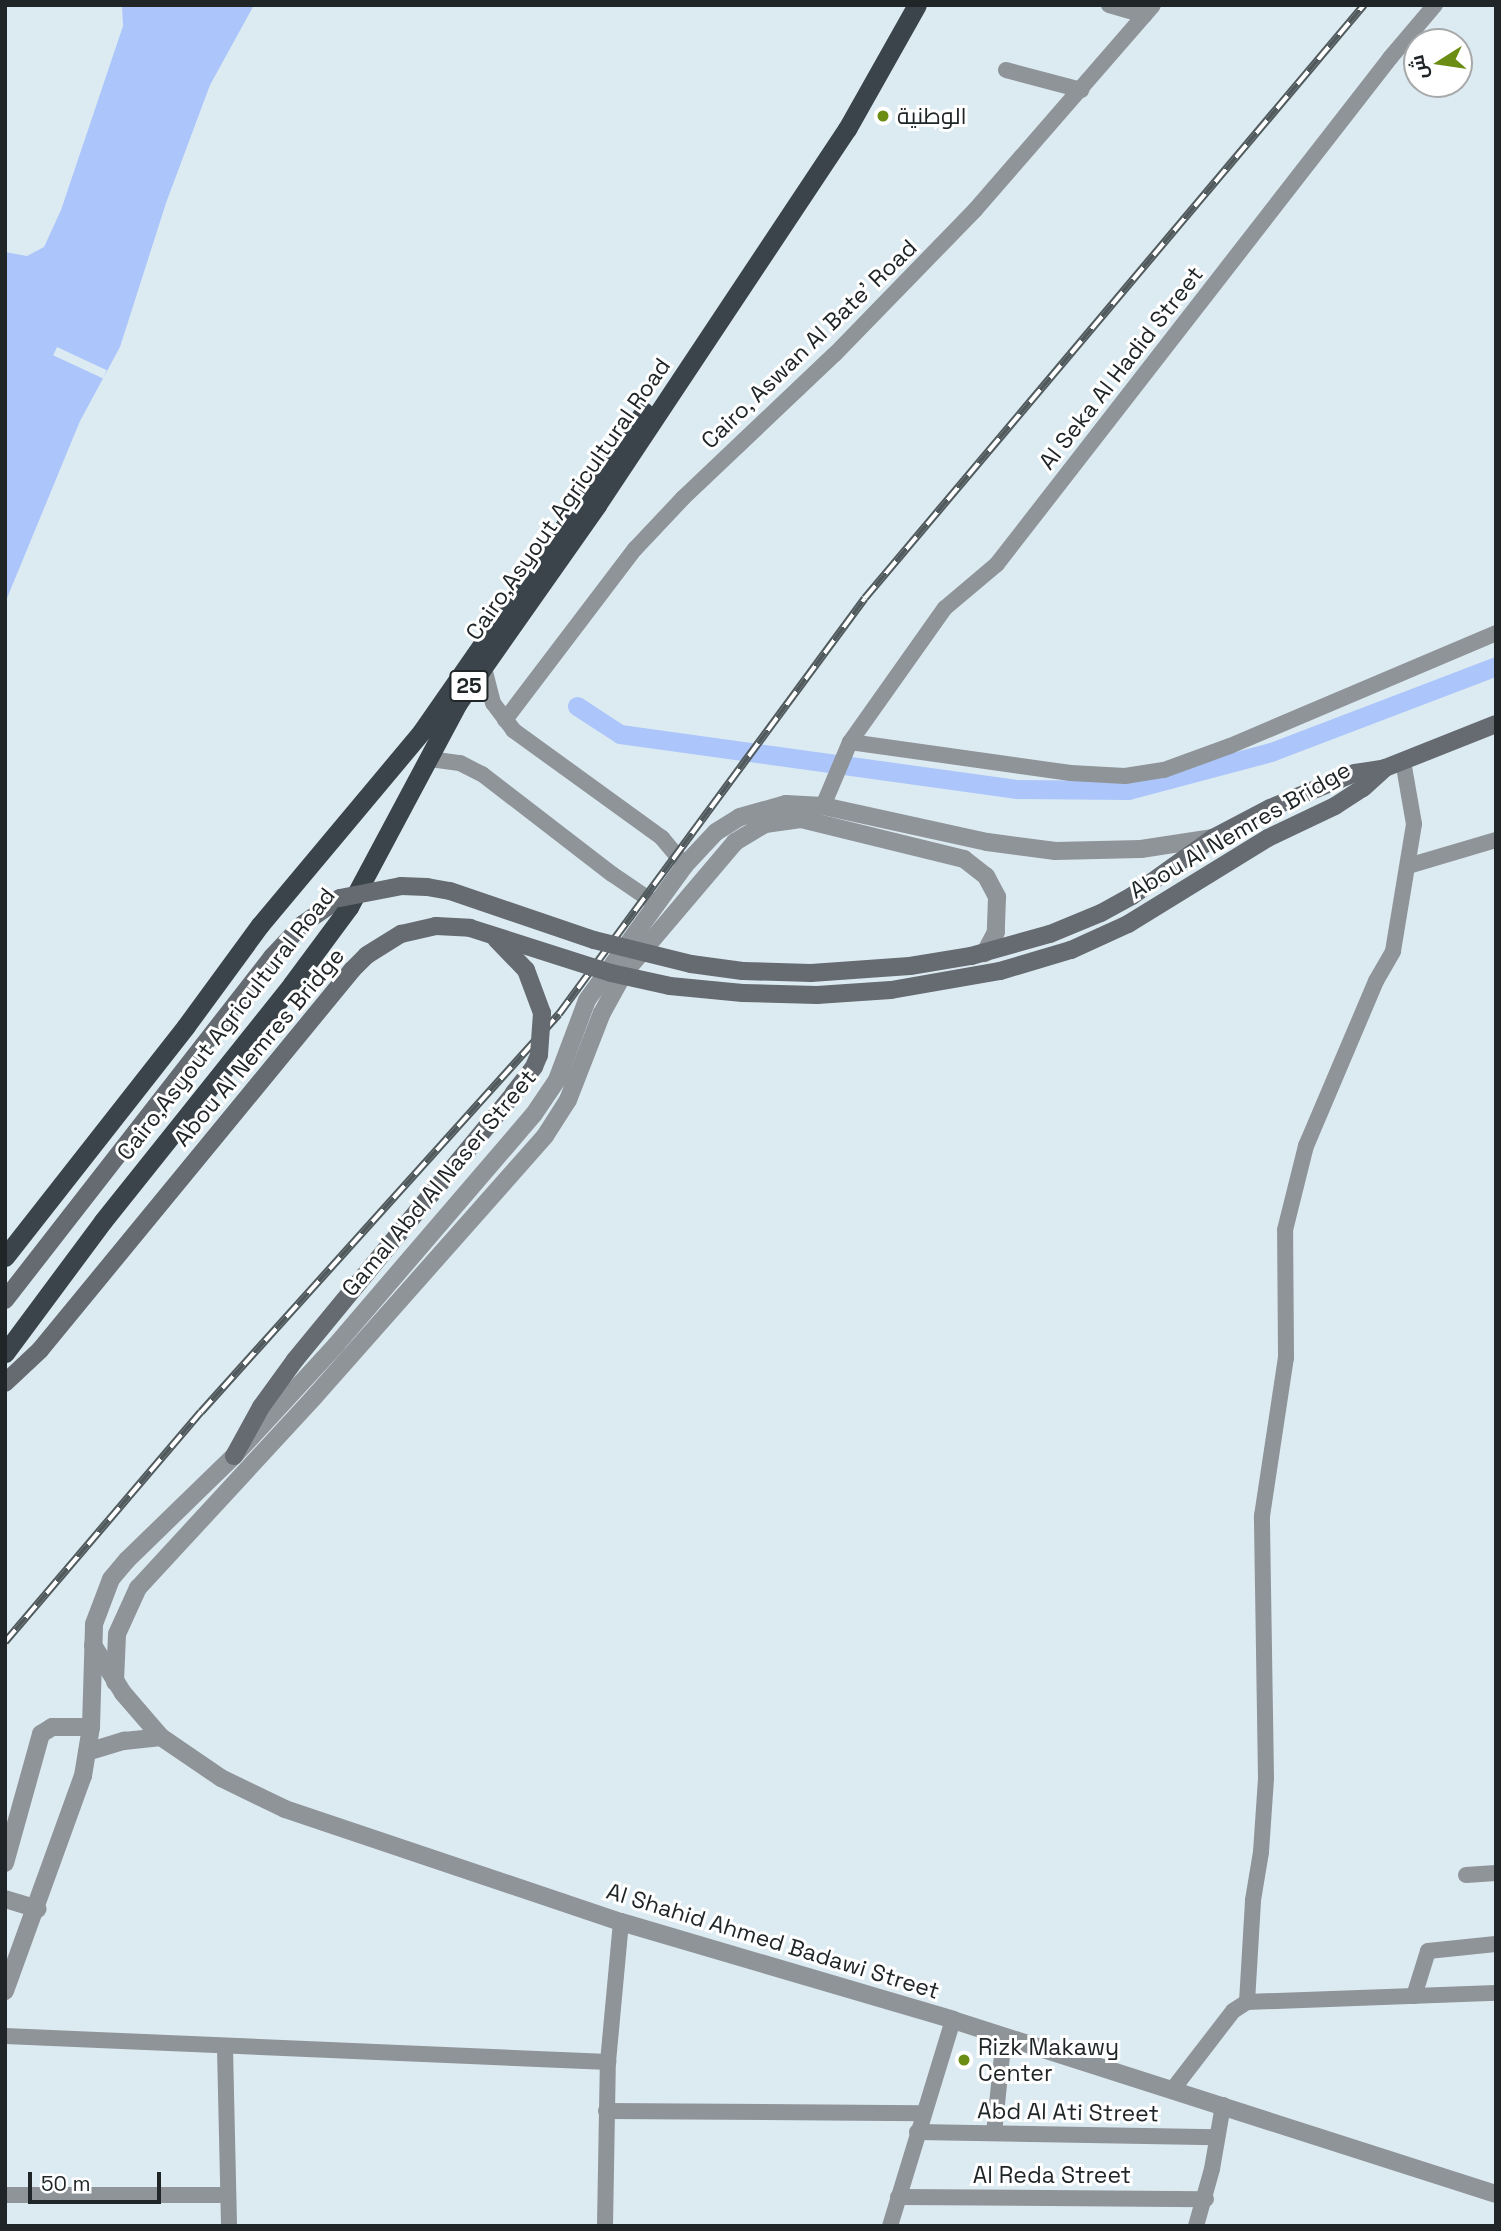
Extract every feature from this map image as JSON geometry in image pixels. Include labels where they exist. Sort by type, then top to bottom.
[{"type":"highway","name":"Cairo,Asyout Agricultural Road","points":[[5,1257],[186,1026],[260,925],[422,731],[722,296],[832,129],[906,5]]},
{"type":"highway","name":"Cairo,Asyout Agricultural Road","points":[[5,1353],[103,1222],[325,942],[376,862],[446,723],[483,664],[597,505],[832,152],[879,77],[917,5]]},
{"type":"main road","points":[[1385,768],[1496,724]]},
{"type":"main road","name":"Abou Al Nemres Bridge","points":[[5,1300],[272,957],[303,924],[340,898],[401,886],[427,887],[450,891],[594,940],[691,964],[743,971],[811,973],[866,970],[985,953],[1050,934],[1101,913],[1132,896],[1213,838],[1270,808],[1355,773],[1385,768]]},
{"type":"main road","name":"Abou Al Nemres Bridge","points":[[5,1383],[40,1350],[352,970],[368,955],[401,934],[436,926],[488,932],[631,978],[682,987],[743,993],[817,995],[891,990],[964,979],[1053,956],[1128,924],[1268,838],[1335,806],[1363,788],[1385,768]]},
{"type":"main road","points":[[234,1456],[261,1407],[295,1360],[534,1067],[538,1055],[542,1013],[526,970],[488,932]]},
{"type":"street","points":[[1109,5],[1149,10]]},
{"type":"street","name":"Al Seka Al Hadid Street","points":[[823,806],[847,749],[946,608],[997,564],[1390,58],[1435,5]]},
{"type":"street","name":"Cairo, Aswan Al Bate' Road","points":[[505,720],[635,549],[835,354],[940,247],[1149,10]]},
{"type":"street","points":[[1006,70],[1081,90]]},
{"type":"street","points":[[847,749],[1070,773],[1125,776],[1164,770],[1230,746],[1496,633]]},
{"type":"street","points":[[483,664],[490,694],[516,733],[652,830],[685,865]]},
{"type":"street","points":[[430,759],[469,766],[656,904]]},
{"type":"street","points":[[1247,2002],[1253,1900],[1261,1852],[1266,1778],[1262,1516],[1286,1358],[1285,1230],[1306,1146],[1376,981],[1393,951],[1414,824],[1403,761]]},
{"type":"street","name":"Gamal Abd Al Naser Street","points":[[5,1991],[37,1909],[83,1776],[91,1727],[94,1624],[111,1579],[127,1560],[234,1456],[336,1345],[546,1100],[570,1050],[576,1025],[587,1000],[685,865],[716,832],[740,817],[786,804],[823,806],[987,842],[1055,850],[1141,849],[1213,838]]},
{"type":"street","name":"Gamal Abd Al Naser Street","points":[[116,1682],[117,1634],[138,1588],[315,1396],[545,1136],[568,1100],[602,1013],[624,973],[735,842],[765,824],[801,819],[964,859],[986,876],[997,897],[996,932],[985,953]]},
{"type":"street","points":[[1408,866],[1496,840]]},
{"type":"street","name":"Al Shahid Ahmed Badawi Street","points":[[92,1645],[116,1682],[161,1737],[221,1778],[285,1810],[621,1922],[953,2020],[1496,2194]]},
{"type":"street","points":[[5,1863],[41,1734],[52,1727],[91,1727]]},
{"type":"street","points":[[87,1752],[124,1741],[161,1737]]},
{"type":"street","points":[[1466,1875],[1496,1873]]},
{"type":"street","points":[[5,1899],[37,1909]]},
{"type":"street","points":[[605,2226],[608,2062],[621,1922]]},
{"type":"street","points":[[1414,1996],[1428,1951],[1496,1944]]},
{"type":"street","points":[[1172,2089],[1233,2011],[1247,2002],[1496,1993]]},
{"type":"street","points":[[890,2226],[953,2020]]},
{"type":"street","points":[[5,2036],[225,2048],[608,2062]]},
{"type":"street","points":[[993,2133],[1004,2037]]},
{"type":"street","points":[[225,2048],[226,2195],[229,2226]]},
{"type":"street","points":[[1196,2226],[1206,2199],[1223,2105]]},
{"type":"street","points":[[606,2111],[923,2113]]},
{"type":"street","name":"Abd Al Ati Street","points":[[917,2132],[1217,2137]]},
{"type":"street","points":[[5,2195],[226,2195]]},
{"type":"street","name":"Al Reda Street","points":[[898,2197],[1206,2199]]},
{"type":"water","points":[[122,5],[254,5],[210,85],[166,203],[120,347],[80,421],[5,603],[5,252],[27,256],[44,247],[61,210],[123,26]]},
{"type":"pier","points":[[57,347],[107,370],[103,378],[53,355]]},
{"type":"waterway","points":[[577,706],[620,734],[1017,789],[1128,790],[1271,752],[1496,666]]},
{"type":"railway","points":[[5,1642],[201,1412],[559,1014],[865,598],[1364,5]]},
{"type":"place","name":"الوطنية","points":[[883,116]]},
{"type":"place","name":"Rizk Makawy Center","points":[[964,2060]]}]
